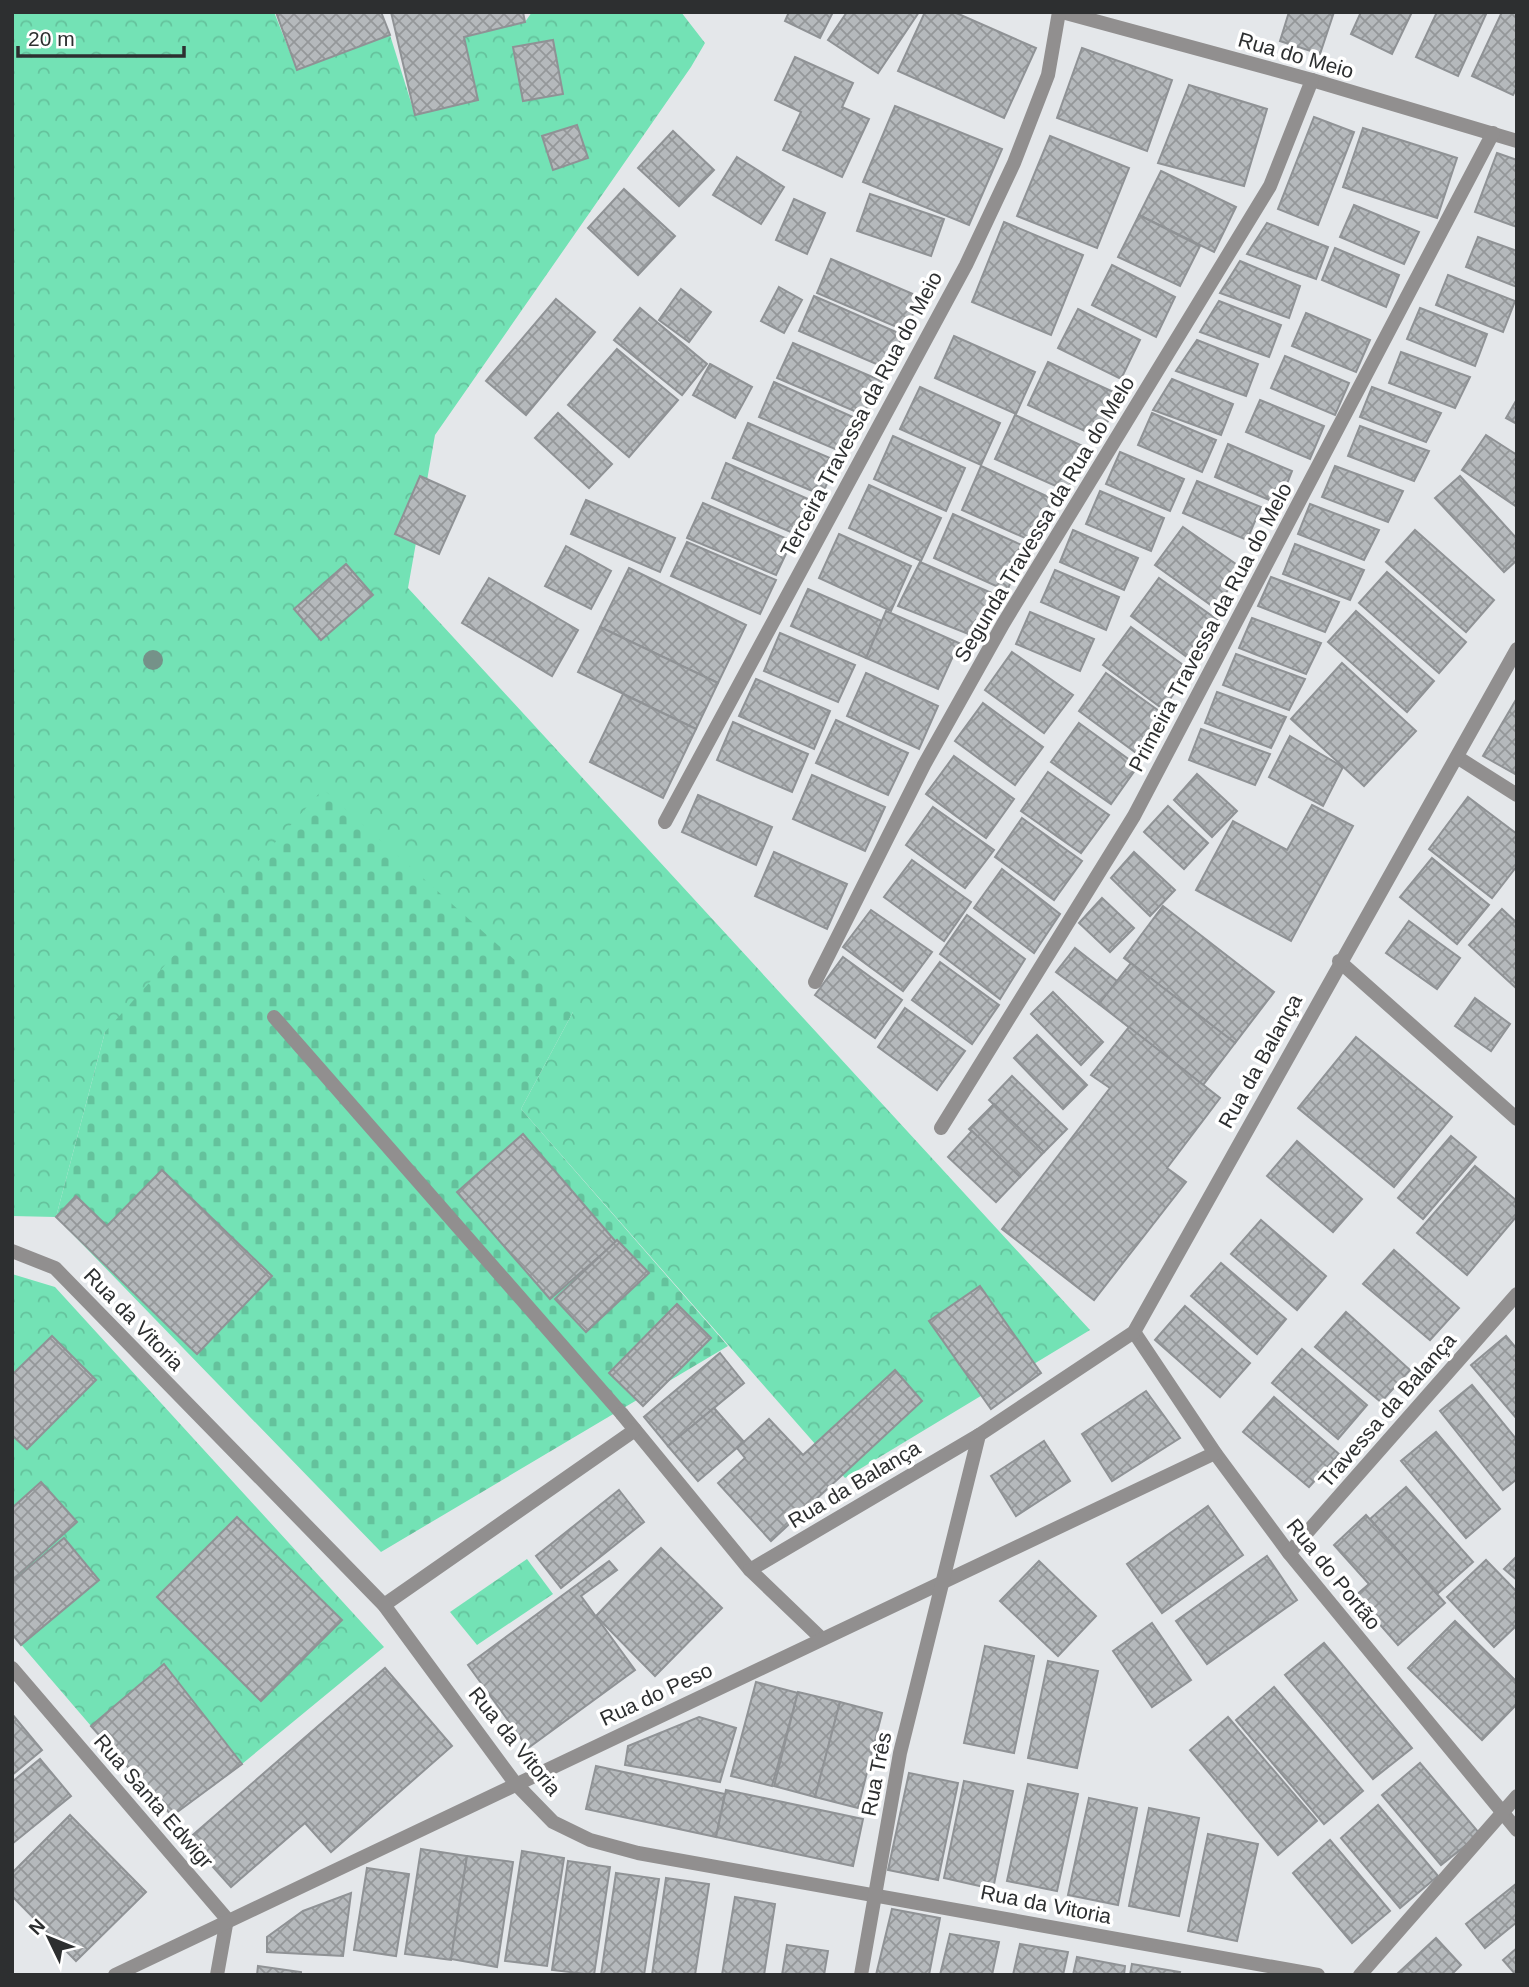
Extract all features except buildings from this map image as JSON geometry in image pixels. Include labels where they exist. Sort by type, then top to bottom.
[{"type":"street","name":"Rua do Meio","points":[[1061,12],[1312,80],[1517,141]]},
{"type":"street","name":"Terceira Travessa da Rua do Meio","points":[[665,822],[966,265],[1014,163],[1048,75],[1061,12]]},
{"type":"street","name":"Segunda Travessa da Rua do Melo","points":[[815,982],[924,765],[1003,624],[1270,186],[1312,80]]},
{"type":"street","name":"Primeira Travessa da Rua do Melo","points":[[941,1128],[1134,816],[1493,133]]},
{"type":"street","name":"Rua da Balança","points":[[750,1570],[979,1435],[1134,1332],[1339,961],[1517,649]]},
{"type":"street","points":[[1457,757],[1517,795]]},
{"type":"street","points":[[1339,961],[1517,1119]]},
{"type":"street","points":[[274,1017],[622,1414],[750,1570],[822,1639]]},
{"type":"street","name":"Rua da Vitoria","points":[[12,1251],[55,1268],[384,1605],[515,1783],[553,1822],[590,1840],[638,1853],[876,1893],[1318,1975]]},
{"type":"street","name":"Travessa da Balança","points":[[1289,1553],[1517,1294]]},
{"type":"street","name":"Rua do Portão","points":[[1134,1332],[1215,1453],[1289,1553],[1517,1830]]},
{"type":"street","points":[[384,1605],[635,1430]]},
{"type":"street","points":[[941,1584],[979,1435]]},
{"type":"street","name":"Rua do Peso","points":[[115,1975],[227,1919],[1215,1453]]},
{"type":"street","name":"Rua Três","points":[[861,1975],[900,1753],[941,1584]]},
{"type":"street","name":"Rua Santa Edwigr","points":[[12,1668],[227,1919]]},
{"type":"street","points":[[1360,1975],[1517,1796]]},
{"type":"street","points":[[217,1975],[227,1919]]},
{"type":"green space","points":[[12,12],[274,12],[297,70],[390,35],[415,115],[464,37],[525,22],[532,12],[681,12],[705,43],[435,435],[408,588],[1090,1330],[845,1478],[521,1109],[573,1012],[105,1032],[56,1217],[12,1216]]},
{"type":"green space","points":[[323,789],[573,1012],[521,1109],[728,1346],[381,1552],[56,1217],[105,1032]]},
{"type":"green space","points":[[12,1274],[55,1287],[384,1647],[242,1764],[164,1664],[91,1726],[12,1634]]},
{"type":"green space","points":[[527,1559],[553,1594],[477,1645],[450,1612]]}]
